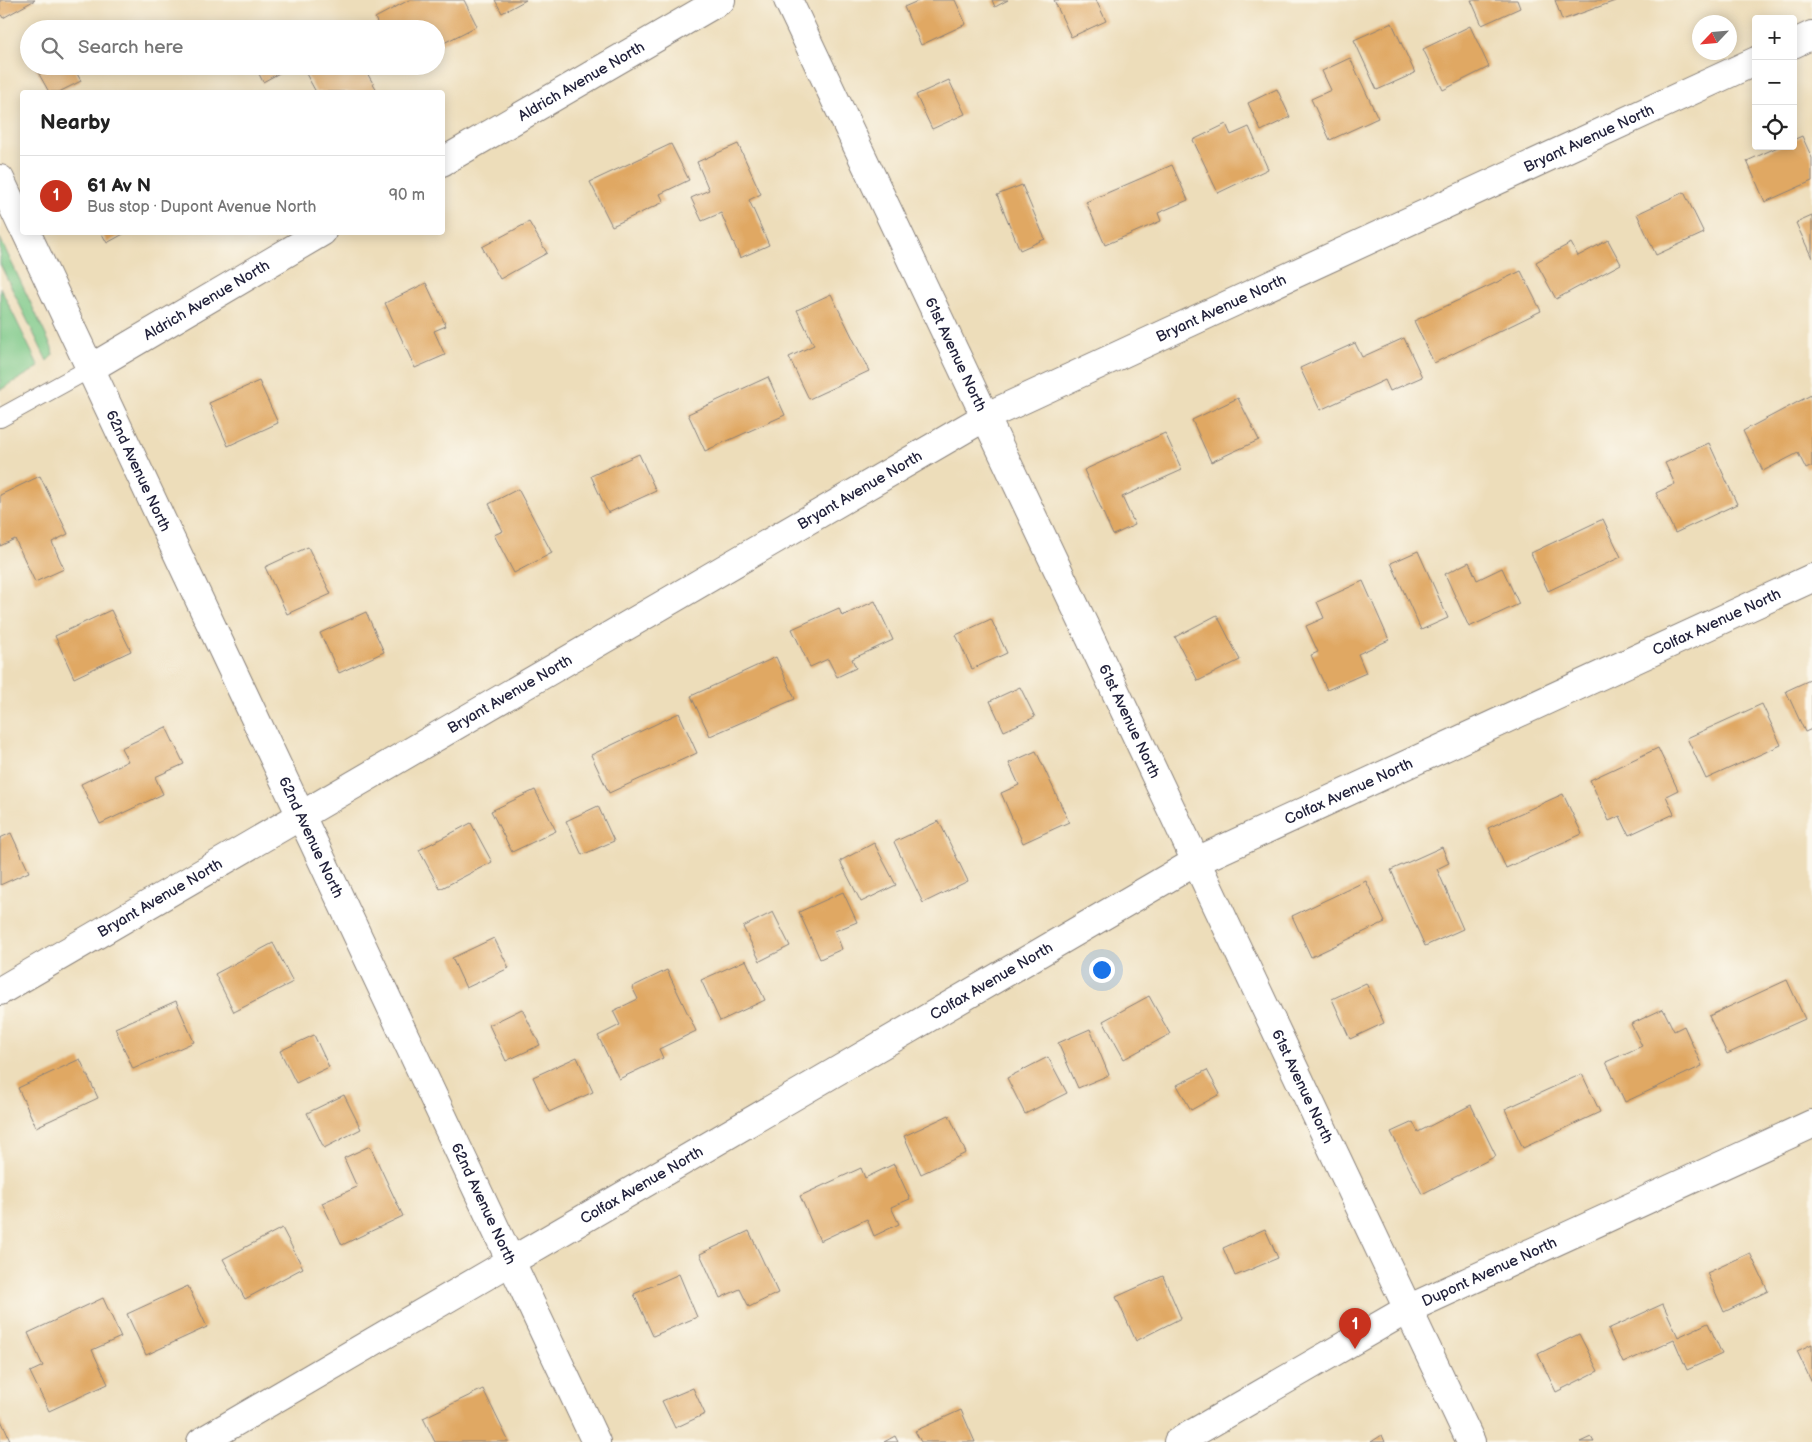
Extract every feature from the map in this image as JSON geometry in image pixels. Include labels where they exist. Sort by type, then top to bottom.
[{"type":"street","name":"Aldrich Avenue North","points":[[445,160],[721,0]]},
{"type":"street","name":"61st Avenue North","points":[[788,0],[1471,1442]]},
{"type":"street","points":[[1797,42],[1812,35]]},
{"type":"street","name":"Bryant Avenue North","points":[[0,991],[985,417],[1752,63]]},
{"type":"street","points":[[0,179],[20,222]]},
{"type":"street","name":"62nd Avenue North","points":[[27,235],[596,1442]]},
{"type":"street","name":"Aldrich Avenue North","points":[[90,368],[317,235]]},
{"type":"street","name":"Colfax Avenue North","points":[[202,1442],[1197,861],[1812,578]]},
{"type":"street","name":"Dupont Avenue North","points":[[1178,1442],[1408,1309],[1812,1124]]},
{"type":"lane","points":[[0,418],[90,368]]},
{"type":"green space","points":[[0,238],[52,348],[53,355],[47,361],[0,264]]},
{"type":"green space","points":[[0,287],[39,367],[0,390]]},
{"type":"building","points":[[0,0],[35,0],[3,18],[0,13]]},
{"type":"building","points":[[409,0],[464,0],[477,26],[445,42],[445,20],[376,20],[375,18]]},
{"type":"building","points":[[495,0],[526,0],[502,13]]},
{"type":"building","points":[[920,0],[955,0],[966,24],[921,45],[904,7]]},
{"type":"building","points":[[992,0],[1008,0],[995,7]]},
{"type":"building","points":[[1054,0],[1096,0],[1106,21],[1071,37]]},
{"type":"building","points":[[1471,0],[1517,0],[1520,8],[1482,25]]},
{"type":"building","points":[[1555,0],[1618,0],[1562,20]]},
{"type":"building","points":[[1392,23],[1415,73],[1377,90],[1354,40]]},
{"type":"building","points":[[1470,26],[1489,67],[1443,90],[1423,49]]},
{"type":"building","points":[[1350,58],[1378,118],[1330,140],[1311,99],[1331,90],[1322,71]]},
{"type":"building","points":[[39,75],[78,75],[81,81],[63,90],[48,90]]},
{"type":"building","points":[[260,75],[276,75],[263,82]]},
{"type":"building","points":[[307,75],[368,75],[377,90],[315,90]]},
{"type":"building","points":[[949,80],[965,114],[932,129],[916,95]]},
{"type":"building","points":[[1277,89],[1290,117],[1261,131],[1248,103]]},
{"type":"building","points":[[1226,124],[1231,135],[1249,127],[1268,169],[1218,193],[1193,140]]},
{"type":"building","points":[[1802,136],[1812,158],[1812,181],[1765,202],[1747,161],[1771,150],[1797,150],[1797,138]]},
{"type":"building","points":[[671,144],[689,180],[660,194],[664,202],[612,226],[590,182]]},
{"type":"building","points":[[738,144],[761,194],[749,200],[769,245],[740,258],[721,213],[702,221],[691,198],[709,190],[697,162]]},
{"type":"building","points":[[1172,165],[1188,200],[1158,213],[1161,221],[1105,245],[1086,202]]},
{"type":"building","points":[[1022,185],[1045,239],[1020,250],[997,195]]},
{"type":"building","points":[[1684,192],[1704,233],[1656,255],[1637,214]]},
{"type":"building","points":[[1812,216],[1812,258],[1796,223]]},
{"type":"building","points":[[529,222],[547,253],[500,279],[482,247]]},
{"type":"building","points":[[103,235],[122,235],[107,243]]},
{"type":"building","points":[[1608,240],[1621,264],[1556,299],[1536,262],[1571,243],[1578,256]]},
{"type":"building","points":[[1521,271],[1541,311],[1434,363],[1414,321]]},
{"type":"building","points":[[426,283],[446,326],[434,331],[445,355],[415,368],[385,303]]},
{"type":"building","points":[[831,294],[869,371],[809,399],[789,357],[814,345],[797,310]]},
{"type":"building","points":[[1404,338],[1422,377],[1390,391],[1385,380],[1320,410],[1300,368],[1355,343],[1362,357]]},
{"type":"building","points":[[768,377],[785,415],[705,451],[688,414]]},
{"type":"building","points":[[259,381],[278,423],[228,446],[209,403]]},
{"type":"building","points":[[1811,395],[1812,466],[1806,469],[1798,453],[1763,471],[1743,431]]},
{"type":"building","points":[[1238,398],[1259,440],[1211,462],[1192,420]]},
{"type":"building","points":[[1165,433],[1182,470],[1122,497],[1135,525],[1113,535],[1084,470]]},
{"type":"building","points":[[1709,443],[1737,504],[1675,533],[1656,493],[1675,484],[1665,463]]},
{"type":"building","points":[[639,454],[656,491],[608,513],[591,476]]},
{"type":"building","points":[[40,476],[68,534],[52,542],[64,569],[35,582],[15,539],[0,546],[0,495]]},
{"type":"building","points":[[518,489],[552,553],[514,573],[494,535],[503,531],[489,504]]},
{"type":"building","points":[[1603,519],[1621,557],[1548,591],[1531,553]]},
{"type":"building","points":[[308,547],[331,594],[287,614],[265,567]]},
{"type":"building","points":[[1418,551],[1448,618],[1421,630],[1391,563]]},
{"type":"building","points":[[1469,562],[1477,580],[1502,568],[1519,604],[1469,627],[1445,574]]},
{"type":"building","points":[[1363,581],[1389,640],[1358,654],[1366,673],[1327,690],[1311,655],[1318,652],[1306,626],[1324,618],[1317,602]]},
{"type":"building","points":[[875,601],[893,640],[852,659],[856,668],[837,677],[828,659],[810,667],[792,629],[839,608],[842,616]]},
{"type":"building","points":[[111,610],[131,651],[74,678],[55,636]]},
{"type":"building","points":[[366,612],[384,652],[339,673],[320,633]]},
{"type":"building","points":[[1217,615],[1240,660],[1198,681],[1175,637]]},
{"type":"building","points":[[991,619],[1007,653],[972,669],[956,635]]},
{"type":"building","points":[[776,657],[795,699],[710,736],[691,696]]},
{"type":"building","points":[[1812,679],[1812,729],[1805,732],[1786,691]]},
{"type":"building","points":[[1020,687],[1035,717],[1004,731],[990,701]]},
{"type":"building","points":[[1762,704],[1781,745],[1706,779],[1687,738]]},
{"type":"building","points":[[679,713],[697,753],[609,793],[591,755]]},
{"type":"building","points":[[166,727],[184,764],[155,777],[163,794],[100,824],[81,784],[128,761],[121,748]]},
{"type":"building","points":[[1658,748],[1678,790],[1666,796],[1674,814],[1629,835],[1620,816],[1609,821],[1590,780]]},
{"type":"building","points":[[1036,751],[1069,822],[1023,843],[1001,793],[1019,785],[1009,763]]},
{"type":"building","points":[[535,790],[556,831],[512,852],[491,811]]},
{"type":"building","points":[[1563,794],[1582,834],[1506,868],[1488,828]]},
{"type":"building","points":[[598,806],[614,841],[582,855],[566,821]]},
{"type":"building","points":[[939,821],[968,881],[923,903],[894,842]]},
{"type":"building","points":[[471,823],[492,862],[440,889],[419,850]]},
{"type":"building","points":[[11,833],[29,872],[0,885],[0,838]]},
{"type":"building","points":[[874,843],[896,885],[861,902],[840,861]]},
{"type":"building","points":[[1442,847],[1449,863],[1437,869],[1463,929],[1425,946],[1391,870]]},
{"type":"building","points":[[1366,881],[1385,922],[1311,957],[1292,916]]},
{"type":"building","points":[[843,892],[857,922],[835,931],[842,949],[820,959],[799,912]]},
{"type":"building","points":[[773,912],[790,946],[760,961],[743,927]]},
{"type":"building","points":[[494,938],[509,968],[466,988],[452,958]]},
{"type":"building","points":[[273,943],[293,982],[234,1012],[215,974]]},
{"type":"building","points":[[746,960],[765,1000],[720,1021],[701,980]]},
{"type":"building","points":[[667,970],[696,1031],[659,1049],[663,1058],[619,1079],[598,1036],[620,1025],[613,1011],[638,999],[632,987]]},
{"type":"building","points":[[1787,980],[1805,1019],[1727,1054],[1709,1016]]},
{"type":"building","points":[[1366,983],[1384,1023],[1350,1039],[1332,999]]},
{"type":"building","points":[[1149,996],[1170,1034],[1124,1059],[1103,1021]]},
{"type":"building","points":[[176,1001],[194,1042],[133,1069],[115,1028]]},
{"type":"building","points":[[522,1009],[540,1045],[506,1061],[489,1025]]},
{"type":"building","points":[[1663,1009],[1674,1031],[1684,1026],[1702,1066],[1625,1102],[1606,1062],[1642,1046],[1631,1024]]},
{"type":"building","points":[[1090,1029],[1109,1075],[1078,1088],[1058,1043]]},
{"type":"building","points":[[314,1035],[329,1067],[296,1083],[280,1051]]},
{"type":"building","points":[[577,1057],[593,1092],[549,1112],[533,1077]]},
{"type":"building","points":[[1048,1057],[1067,1093],[1025,1114],[1007,1078]]},
{"type":"building","points":[[80,1059],[98,1098],[36,1127],[18,1088]]},
{"type":"building","points":[[1207,1070],[1220,1094],[1191,1110],[1177,1085]]},
{"type":"building","points":[[1582,1074],[1600,1112],[1523,1148],[1505,1109]]},
{"type":"building","points":[[344,1095],[361,1129],[324,1148],[307,1113]]},
{"type":"building","points":[[1471,1105],[1496,1156],[1422,1194],[1391,1132],[1413,1122],[1418,1132]]},
{"type":"building","points":[[949,1115],[966,1153],[921,1174],[904,1136]]},
{"type":"building","points":[[370,1146],[403,1216],[342,1245],[322,1203],[357,1187],[344,1158]]},
{"type":"building","points":[[894,1164],[910,1199],[891,1207],[899,1224],[874,1236],[867,1219],[820,1241],[800,1196],[861,1168],[865,1178]]},
{"type":"building","points":[[282,1228],[303,1268],[245,1299],[223,1259]]},
{"type":"building","points":[[1265,1229],[1278,1258],[1235,1276],[1223,1248]]},
{"type":"building","points":[[749,1231],[778,1293],[749,1307],[740,1289],[720,1298],[700,1254]]},
{"type":"building","points":[[1750,1253],[1768,1291],[1724,1312],[1707,1273]]},
{"type":"building","points":[[679,1274],[697,1317],[653,1336],[634,1294]]},
{"type":"building","points":[[1163,1276],[1181,1318],[1136,1341],[1116,1297]]},
{"type":"building","points":[[188,1286],[207,1327],[146,1355],[127,1314]]},
{"type":"building","points":[[103,1298],[121,1337],[92,1350],[108,1384],[49,1411],[30,1372],[43,1366],[28,1333]]},
{"type":"building","points":[[1663,1304],[1678,1337],[1708,1323],[1722,1354],[1687,1370],[1674,1340],[1623,1363],[1608,1329]]},
{"type":"building","points":[[1579,1334],[1598,1371],[1556,1392],[1538,1354]]},
{"type":"building","points":[[1812,1344],[1812,1383],[1797,1351]]},
{"type":"building","points":[[693,1388],[705,1414],[675,1428],[662,1401]]},
{"type":"building","points":[[483,1389],[509,1442],[435,1442],[423,1418]]},
{"type":"building","points":[[961,1410],[975,1442],[921,1442],[915,1431]]},
{"type":"building","points":[[0,1418],[10,1440],[5,1442],[0,1442]]},
{"type":"building","points":[[1382,1435],[1385,1442],[1371,1442]]},
{"type":"building","points":[[895,1436],[898,1442],[884,1442]]},
{"type":"building","points":[[1591,1437],[1594,1442],[1580,1442]]},
{"type":"place","name":"61 Av N","points":[[1355,1349]]}]
